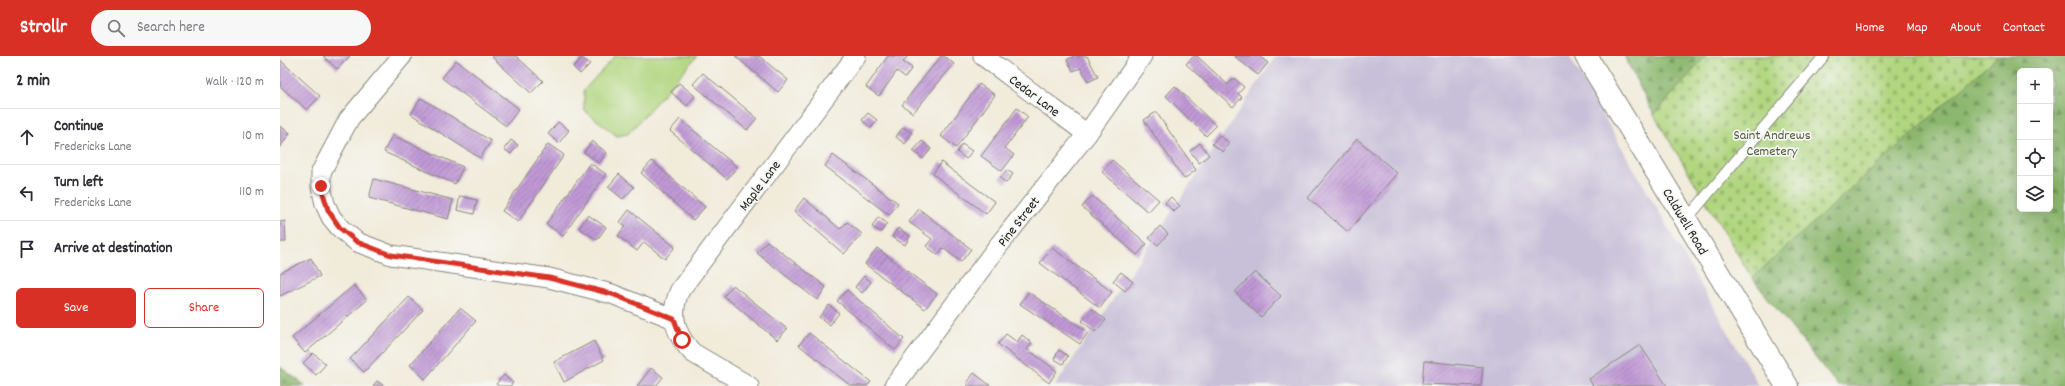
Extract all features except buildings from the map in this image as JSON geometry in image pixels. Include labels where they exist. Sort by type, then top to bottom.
[{"type":"street","points":[[402,56],[349,119],[321,172],[321,186],[325,204],[340,228],[357,242],[391,255],[549,278],[612,294],[674,319],[682,340],[693,352],[749,386]]},
{"type":"street","name":"Maple Lane","points":[[674,319],[676,299],[680,290],[856,56]]},
{"type":"street","name":"Cedar Lane","points":[[983,56],[1087,134]]},
{"type":"street","name":"Pine Street","points":[[894,386],[995,250],[1087,134],[1142,56]]},
{"type":"street","name":"Caldwell Road","points":[[1586,56],[1787,386]]},
{"type":"lane","points":[[1686,220],[1824,56]]},
{"type":"shaded area","points":[[1276,56],[1569,56],[1759,386],[1055,386]]},
{"type":"green space","points":[[615,56],[697,56],[628,134],[617,136],[584,110],[584,90]]},
{"type":"green space","points":[[1624,56],[1706,56],[1654,115]]},
{"type":"green space","name":"Saint Andrews Cemetery","points":[[1706,56],[1998,56],[1752,278],[1654,115]]},
{"type":"green space","points":[[1998,56],[2065,56],[2065,386],[1838,386],[1752,278]]},
{"type":"green space","points":[[280,367],[306,386],[280,386]]},
{"type":"route","points":[[321,186],[325,204],[331,217],[345,234],[357,242],[391,255],[549,278],[612,294],[674,319],[676,328],[682,340]]}]
